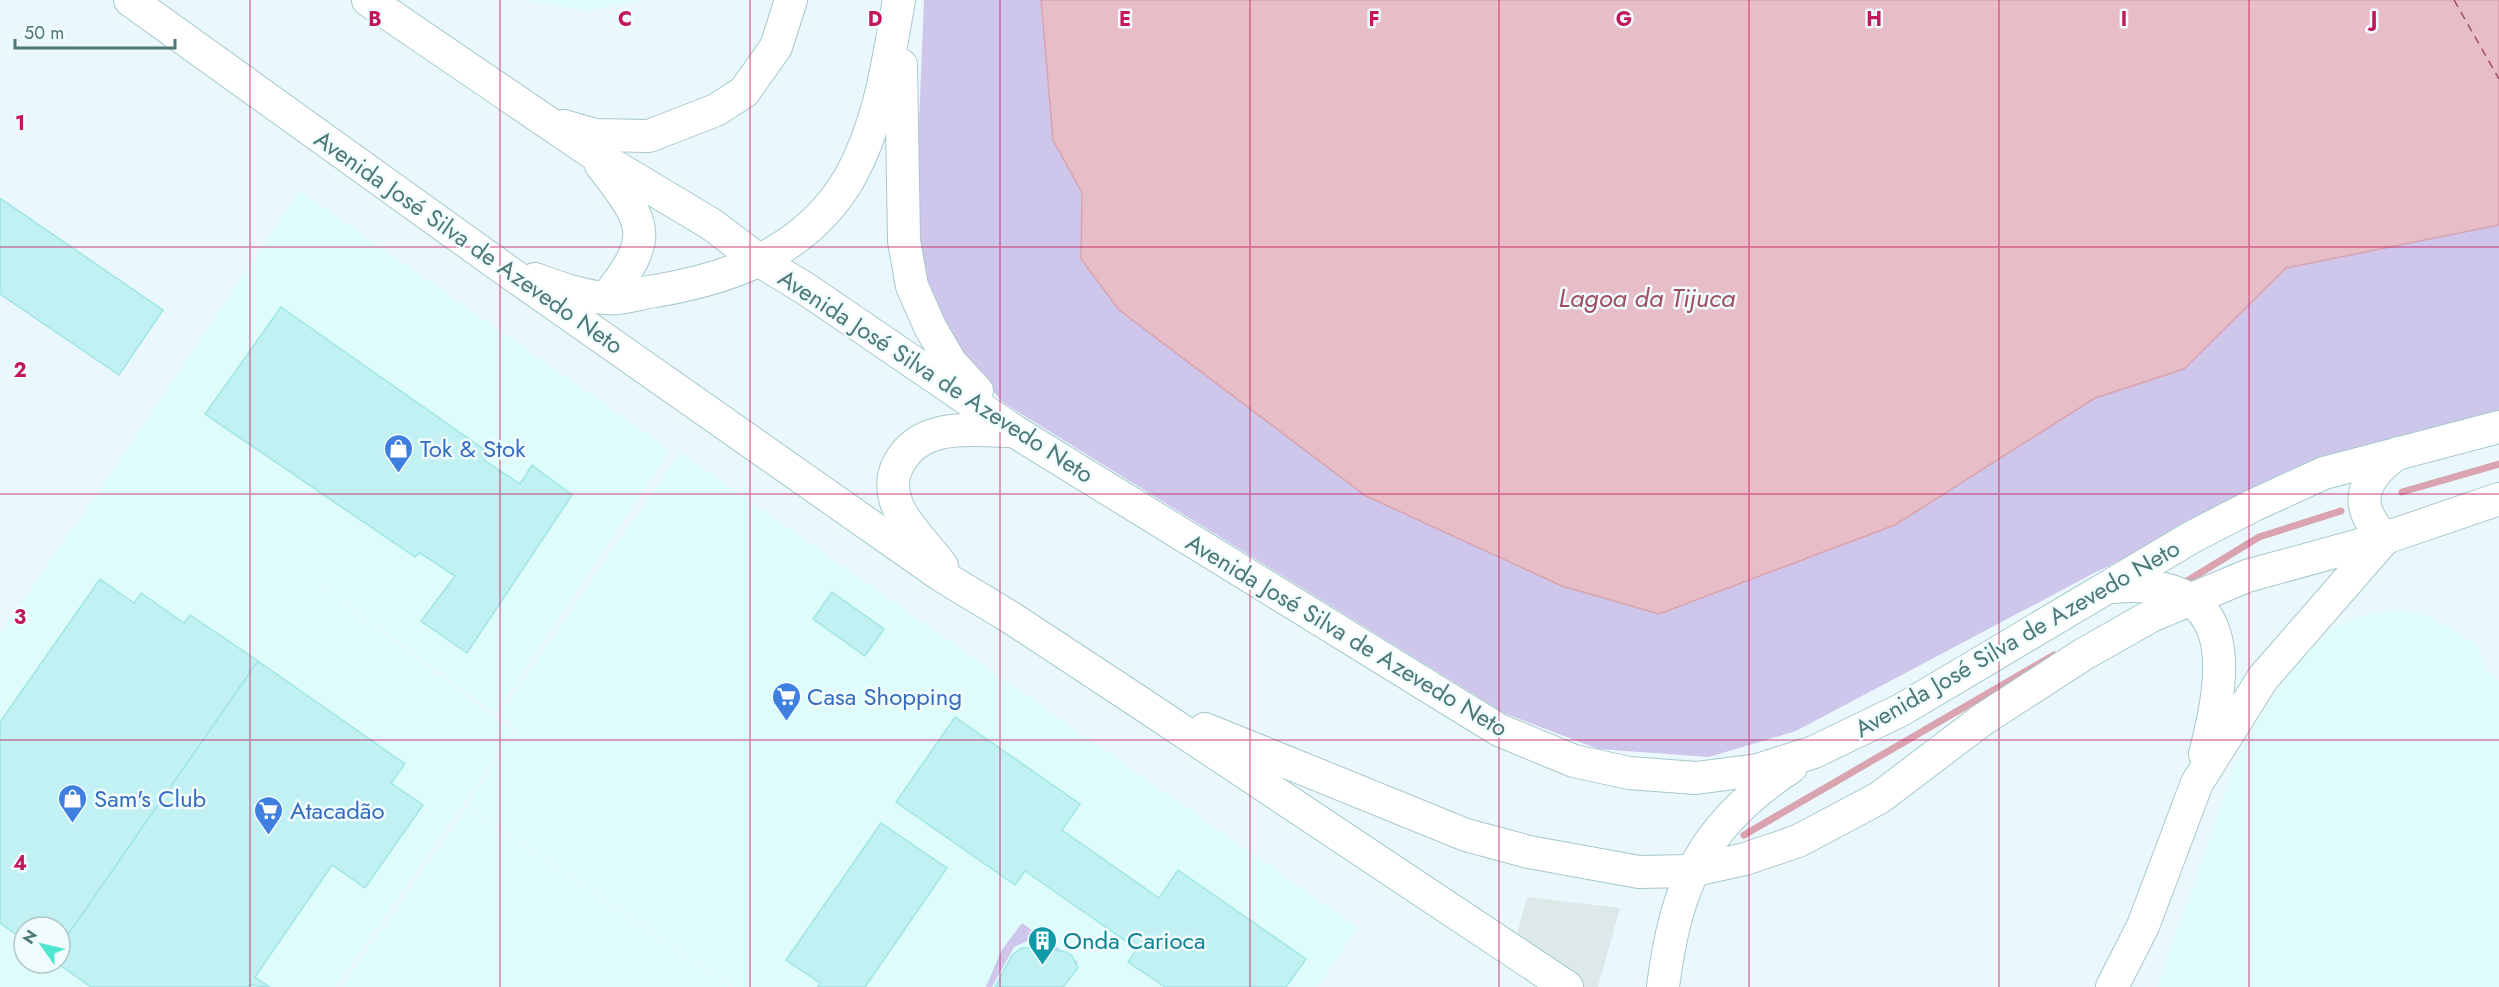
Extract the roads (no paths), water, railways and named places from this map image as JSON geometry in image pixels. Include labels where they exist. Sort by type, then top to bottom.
[{"type":"street","name":"Avenida José Silva de Azevedo Neto","points":[[368,0],[591,152],[711,224],[760,261],[1014,431],[1499,730],[1574,761],[1629,773],[1696,778],[1758,770],[1814,752],[1901,710],[2192,537],[2264,500],[2324,473],[2401,450],[2499,427]]},
{"type":"street","points":[[544,120],[595,135],[649,136],[716,110],[744,92],[776,47],[791,0]]},
{"type":"street","points":[[502,268],[563,289],[606,298],[701,283],[760,261],[810,229],[848,180],[873,126],[886,77],[899,0]]},
{"type":"street","points":[[899,0],[904,241],[912,286],[930,327],[951,363],[1014,431]]},
{"type":"street","name":"Avenida José Silva de Azevedo Neto","points":[[143,6],[502,268],[956,584],[1139,702],[1557,983]]},
{"type":"street","points":[[591,152],[622,192],[639,221],[640,245],[630,269],[606,298]]},
{"type":"street","points":[[956,584],[899,511],[893,496],[896,468],[912,444],[940,431],[1014,431]]},
{"type":"street","points":[[2197,783],[2263,678],[2385,538],[2372,525],[2364,510],[2363,498],[2381,464],[2401,450]]},
{"type":"street","name":"Avenida José Silva de Azevedo Neto","points":[[1139,702],[1466,835],[1529,852],[1639,872],[1691,872],[1745,859],[1798,841],[1879,798],[1982,720],[2084,654],[2151,616],[2247,576],[2385,538],[2499,499]]},
{"type":"street","points":[[2108,587],[2142,584],[2161,587],[2190,600],[2212,624],[2219,642],[2221,674],[2214,719],[2197,783],[2143,926],[2112,987]]},
{"type":"street","points":[[1663,987],[1678,903],[1691,872],[1706,846],[1737,808],[1772,779],[1814,752]]},
{"type":"water","name":"Lagoa da Tijuca","points":[[1041,0],[2499,0],[2499,225],[2286,268],[2184,369],[2095,398],[1895,525],[1659,614],[1562,586],[1366,496],[1119,310],[1081,259],[1082,193],[1053,140]]},
{"type":"waterway","points":[[2402,492],[2499,464]]},
{"type":"waterway","points":[[2187,581],[2259,537],[2341,511]]},
{"type":"waterway","points":[[1744,835],[2054,655]]},
{"type":"place","name":"Tok & Stok","points":[[399,474]]},
{"type":"place","name":"Casa Shopping","points":[[786,722]]},
{"type":"place","name":"Sam's Club","points":[[73,824]]},
{"type":"place","name":"Atacadão","points":[[269,836]]},
{"type":"place","name":"Onda Carioca","points":[[1042,966]]}]
